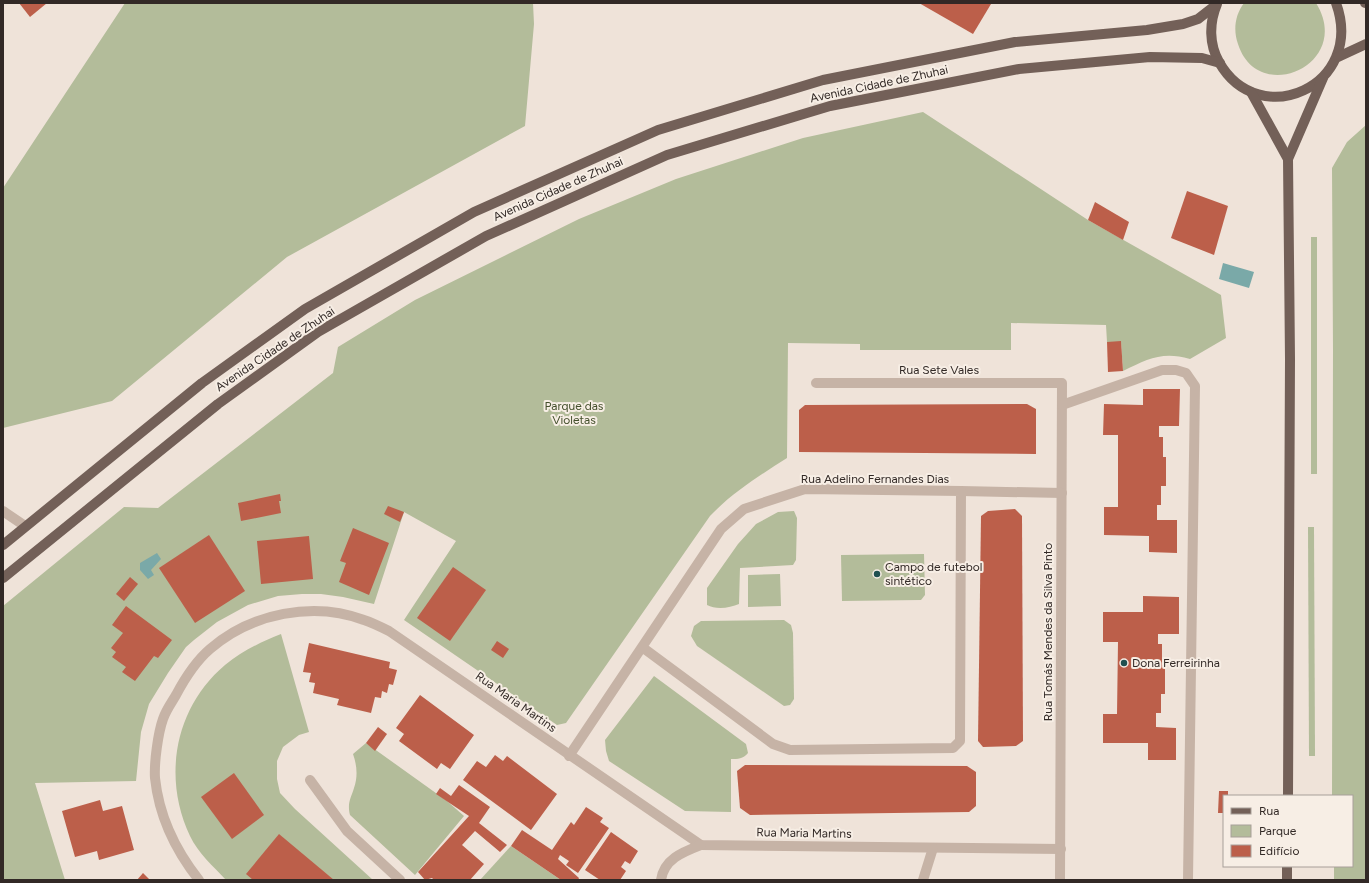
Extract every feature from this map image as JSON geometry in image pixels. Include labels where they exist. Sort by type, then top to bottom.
[{"type":"main road","points":[[1288,795],[1290,360],[1288,159],[1323,78],[1338,57],[1342,38],[1342,18],[1336,3]]},
{"type":"main road","points":[[1217,4],[1211,22],[1211,39],[1216,56],[1224,71],[1236,83],[1251,92],[1270,96],[1289,96],[1307,90],[1323,78]]},
{"type":"main road","name":"Avenida Cidade de Zhuhai","points":[[3,544],[202,383],[305,309],[474,212],[658,130],[823,80],[1015,42],[1147,30],[1183,24],[1198,19],[1217,4]]},
{"type":"main road","points":[[1338,57],[1366,44]]},
{"type":"main road","name":"Avenida Cidade de Zhuhai","points":[[3,578],[218,404],[318,332],[486,236],[667,155],[830,106],[1019,69],[1150,57],[1202,58],[1220,63]]},
{"type":"main road","points":[[1251,92],[1288,159]]},
{"type":"main road","points":[[1287,867],[1287,880]]},
{"type":"street","points":[[1062,405],[1162,370],[1176,370],[1186,373],[1195,386],[1188,880]]},
{"type":"street","name":"Rua Sete Vales","points":[[816,383],[1062,384]]},
{"type":"street","name":"Rua Tomás Mendes da Silva Pinto","points":[[1060,880],[1062,384]]},
{"type":"street","name":"Rua Adelino Fernandes Dias","points":[[570,756],[642,647],[721,529],[744,509],[805,489],[961,491],[960,742],[953,748],[790,750],[773,744],[642,647]]},
{"type":"street","points":[[961,491],[1062,493]]},
{"type":"street","points":[[3,511],[25,526]]},
{"type":"street","name":"Rua Maria Martins","points":[[199,880],[185,862],[160,808],[155,777],[163,718],[187,676],[211,649],[238,630],[270,616],[301,611],[330,612],[363,619],[389,630],[701,845],[1060,849]]},
{"type":"street","points":[[310,780],[347,831],[400,880]]},
{"type":"street","points":[[661,880],[662,870],[678,854],[701,845]]},
{"type":"street","points":[[923,880],[933,848]]},
{"type":"green space","points":[[125,3],[533,3],[534,24],[525,126],[287,257],[112,401],[3,428],[3,188]]},
{"type":"green space","points":[[1244,3],[1316,3],[1324,25],[1323,44],[1313,59],[1299,70],[1281,75],[1264,73],[1249,63],[1236,39],[1235,28],[1237,18]]},
{"type":"green space","name":"Parque das Violetas","points":[[923,112],[1088,220],[1221,295],[1226,338],[1190,359],[1163,356],[1140,363],[1123,371],[1121,342],[1107,342],[1106,325],[1011,323],[1011,350],[860,350],[860,344],[788,343],[787,458],[737,492],[710,516],[566,723],[557,725],[404,620],[456,541],[404,512],[374,604],[321,594],[278,596],[248,605],[217,622],[186,647],[149,704],[141,732],[136,781],[35,783],[65,880],[3,880],[3,606],[124,507],[158,508],[333,373],[338,347],[415,300],[579,219],[676,179],[803,138]]},
{"type":"green space","points":[[1366,125],[1366,880],[1334,880],[1334,867],[1353,867],[1353,795],[1332,795],[1332,168],[1347,142]]},
{"type":"green space","points":[[1311,237],[1317,237],[1317,474],[1311,474]]},
{"type":"green space","points":[[794,511],[797,518],[796,560],[793,565],[740,568],[739,604],[723,608],[715,608],[707,605],[707,588],[738,544],[756,524],[778,512]]},
{"type":"green space","points":[[1308,527],[1314,527],[1315,756],[1309,756]]},
{"type":"green space","name":"Campo de futebol sintético","points":[[924,554],[925,595],[921,600],[842,601],[841,555]]},
{"type":"green space","points":[[780,574],[781,606],[748,607],[748,575]]},
{"type":"green space","points":[[784,620],[791,625],[793,633],[794,699],[790,705],[784,706],[697,646],[691,636],[694,626],[701,621]]},
{"type":"green space","points":[[281,634],[309,732],[299,735],[283,747],[277,761],[277,779],[280,793],[295,809],[373,880],[226,880],[197,848],[190,836],[181,813],[177,790],[176,767],[178,744],[194,701],[208,682],[231,660],[252,647]]},
{"type":"green space","points":[[654,676],[746,744],[748,753],[746,755],[740,758],[731,759],[731,812],[685,811],[609,761],[605,740]]},
{"type":"green space","points":[[366,743],[447,801],[464,816],[415,875],[350,815],[349,804],[356,775],[353,754]]},
{"type":"green space","points":[[511,846],[561,880],[480,880]]},
{"type":"water","points":[[1223,263],[1254,272],[1249,288],[1219,279]]},
{"type":"water","points":[[157,553],[161,559],[151,570],[154,575],[148,579],[140,570],[140,563]]},
{"type":"building","points":[[19,3],[47,3],[30,17]]},
{"type":"building","points":[[919,3],[988,3],[991,4],[973,34]]},
{"type":"building","points":[[1187,191],[1228,206],[1214,255],[1171,238]]},
{"type":"building","points":[[1095,202],[1129,222],[1123,240],[1088,220]]},
{"type":"building","points":[[1121,341],[1123,371],[1108,372],[1107,342]]},
{"type":"building","points":[[1143,389],[1180,389],[1179,426],[1159,426],[1159,437],[1163,437],[1163,457],[1166,457],[1166,486],[1161,486],[1161,505],[1157,505],[1157,520],[1177,520],[1177,553],[1149,552],[1149,536],[1104,535],[1104,507],[1118,507],[1118,435],[1103,435],[1104,404],[1143,405]]},
{"type":"building","points":[[1027,404],[1036,409],[1036,454],[799,452],[799,410],[805,405]]},
{"type":"building","points":[[280,494],[281,501],[279,501],[281,513],[241,521],[238,503]]},
{"type":"building","points":[[388,506],[404,512],[400,522],[384,514]]},
{"type":"building","points":[[1015,509],[1022,516],[1023,741],[1016,746],[983,747],[978,741],[981,516],[988,511]]},
{"type":"building","points":[[353,528],[389,543],[369,595],[339,582],[346,563],[340,561]]},
{"type":"building","points":[[209,535],[245,591],[195,623],[159,568]]},
{"type":"building","points":[[309,536],[313,579],[261,584],[257,541]]},
{"type":"building","points":[[453,567],[486,590],[450,641],[417,618]]},
{"type":"building","points":[[130,577],[138,584],[124,601],[116,594]]},
{"type":"building","points":[[1143,596],[1179,597],[1179,634],[1158,634],[1158,644],[1162,644],[1162,665],[1165,665],[1165,694],[1161,694],[1161,713],[1156,713],[1156,727],[1176,728],[1176,760],[1148,760],[1148,743],[1103,743],[1103,714],[1117,714],[1118,642],[1103,642],[1103,612],[1143,612]]},
{"type":"building","points":[[126,606],[172,640],[158,658],[154,656],[135,681],[122,672],[126,667],[112,657],[116,652],[111,648],[123,633],[112,625]]},
{"type":"building","points":[[497,641],[509,649],[503,658],[491,650]]},
{"type":"building","points":[[309,643],[390,662],[389,668],[397,670],[393,685],[389,684],[387,693],[382,691],[381,698],[375,697],[371,713],[337,705],[339,699],[313,693],[315,683],[309,682],[311,673],[303,672]]},
{"type":"building","points":[[420,695],[474,735],[450,769],[441,763],[437,769],[399,741],[404,734],[396,728]]},
{"type":"building","points":[[378,727],[387,734],[375,751],[366,743]]},
{"type":"building","points":[[495,755],[503,761],[507,756],[557,794],[531,830],[463,780],[477,761],[486,767]]},
{"type":"building","points":[[745,765],[967,766],[976,772],[976,806],[969,812],[750,815],[740,808],[737,771]]},
{"type":"building","points":[[234,773],[264,815],[232,839],[201,797]]},
{"type":"building","points":[[459,785],[490,807],[479,823],[507,845],[500,852],[475,831],[462,845],[484,864],[470,880],[434,880],[432,878],[425,880],[418,872],[469,816],[436,794],[440,788],[451,796]]},
{"type":"building","points":[[1219,791],[1228,791],[1228,795],[1223,795],[1223,813],[1218,813]]},
{"type":"building","points":[[100,800],[103,811],[122,806],[134,850],[99,860],[97,851],[75,857],[62,811]]},
{"type":"building","points":[[586,807],[603,818],[600,822],[609,828],[578,873],[566,865],[569,861],[560,855],[558,859],[579,878],[578,880],[561,880],[511,846],[522,830],[552,850],[571,822],[574,825]]},
{"type":"building","points":[[611,832],[638,851],[630,864],[625,861],[621,867],[626,871],[620,880],[600,880],[585,870]]},
{"type":"building","points":[[279,834],[334,880],[253,880],[246,874]]},
{"type":"building","points":[[143,873],[150,880],[137,880]]},
{"type":"place","name":"Campo de futebol sintético","points":[[877,574]]},
{"type":"place","name":"Dona Ferreirinha","points":[[1124,663]]}]
